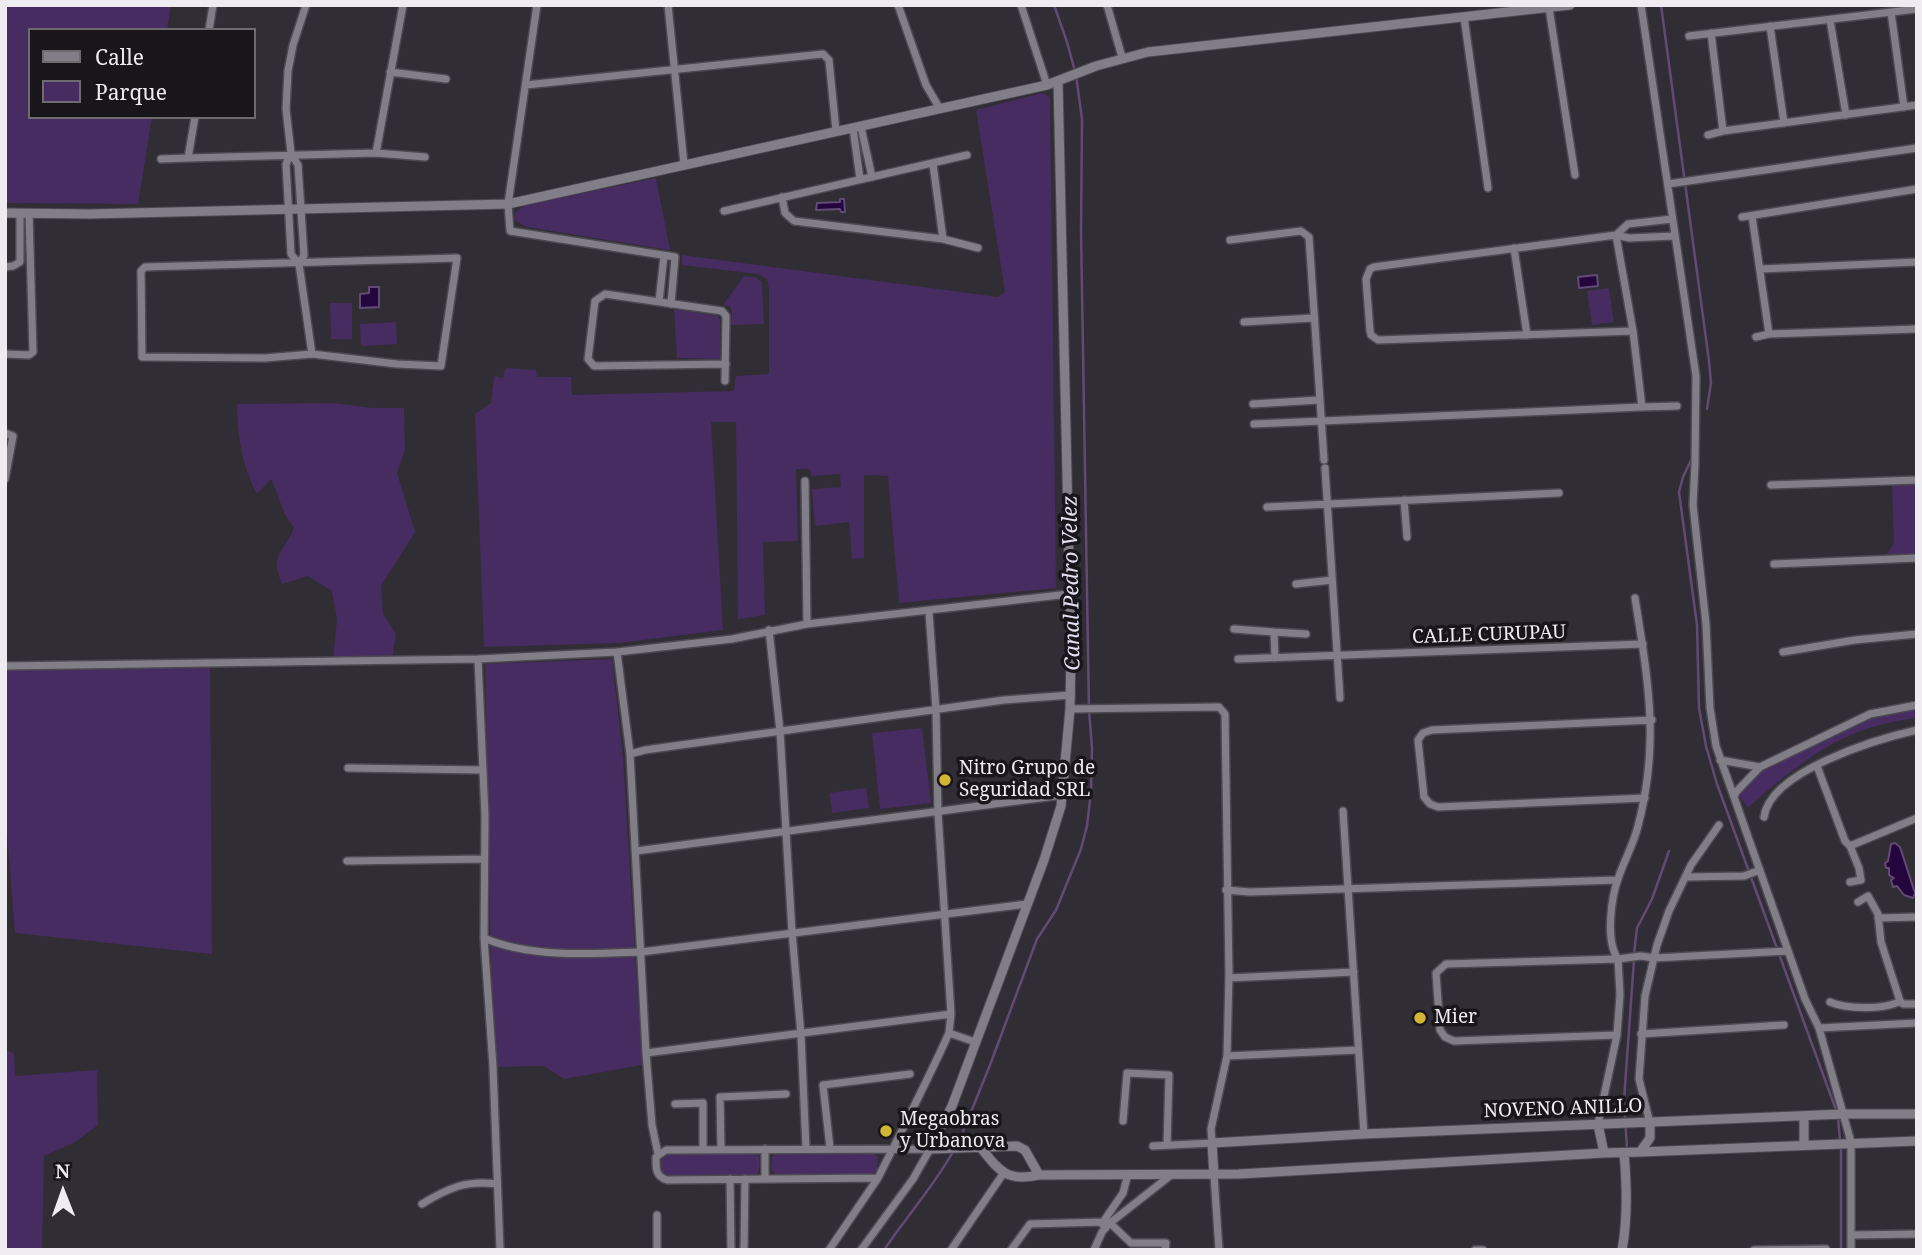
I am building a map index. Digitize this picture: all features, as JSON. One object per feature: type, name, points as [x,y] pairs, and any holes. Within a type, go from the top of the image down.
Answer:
[{"type":"street","points":[[209,28],[213,5]]},
{"type":"street","points":[[306,5],[288,71],[286,109],[290,153],[286,164],[291,254],[299,264],[312,354]]},
{"type":"street","points":[[376,152],[403,5]]},
{"type":"street","points":[[537,5],[508,204],[510,232],[675,257],[671,304]]},
{"type":"street","points":[[668,5],[684,164]]},
{"type":"street","points":[[898,5],[926,85],[940,109]]},
{"type":"street","points":[[1021,5],[1047,85]]},
{"type":"street","points":[[1107,5],[1122,57]]},
{"type":"street","points":[[5,213],[90,214],[508,204],[1047,85],[1122,57],[1148,52],[1570,5]]},
{"type":"street","points":[[1641,5],[1696,376],[1693,505],[1706,624],[1710,708],[1716,746],[1734,797],[1752,873],[1819,1028],[1843,1142],[1850,1250]]},
{"type":"street","points":[[1549,8],[1575,175]]},
{"type":"street","points":[[1689,36],[1917,9]]},
{"type":"street","points":[[1891,12],[1904,107]]},
{"type":"street","points":[[1464,17],[1488,188]]},
{"type":"street","points":[[1830,20],[1846,115]]},
{"type":"street","points":[[1770,26],[1784,123]]},
{"type":"street","points":[[1711,33],[1723,131]]},
{"type":"street","points":[[526,85],[822,54],[829,60],[836,131]]},
{"type":"street","points":[[390,72],[446,79]]},
{"type":"street","points":[[861,1250],[913,1179],[952,1106],[1044,860],[1063,795],[1074,709],[1071,695],[1058,81]]},
{"type":"street","points":[[1708,135],[1917,105]]},
{"type":"street","points":[[188,158],[195,119]]},
{"type":"street","points":[[857,127],[872,177]]},
{"type":"street","points":[[857,127],[860,179]]},
{"type":"street","points":[[1668,184],[1917,148]]},
{"type":"street","points":[[161,159],[376,152],[425,157]]},
{"type":"street","points":[[290,153],[298,165],[302,208],[304,254],[299,264]]},
{"type":"street","points":[[723,211],[967,155]]},
{"type":"street","points":[[933,163],[943,239]]},
{"type":"street","points":[[1742,218],[1917,189]]},
{"type":"street","points":[[782,197],[785,213],[794,221],[943,239],[978,248]]},
{"type":"street","points":[[5,267],[13,267],[20,262],[25,213]]},
{"type":"street","points":[[5,354],[29,355],[33,352],[25,213]]},
{"type":"street","points":[[1752,216],[1769,334]]},
{"type":"street","points":[[1616,235],[1629,224],[1672,219]]},
{"type":"street","points":[[1230,240],[1301,231],[1309,237],[1340,698]]},
{"type":"street","points":[[1616,235],[1633,331],[1642,407]]},
{"type":"street","points":[[1633,331],[1378,340],[1370,331],[1366,279],[1369,267],[1616,235],[1629,238],[1675,236]]},
{"type":"street","points":[[1514,248],[1527,335]]},
{"type":"street","points":[[659,302],[664,256]]},
{"type":"street","points":[[457,258],[441,366],[312,354],[265,358],[142,358],[143,268],[457,258]]},
{"type":"street","points":[[1761,269],[1917,262]]},
{"type":"street","points":[[725,382],[726,364],[724,313],[605,294],[595,301],[588,359],[594,366],[726,364]]},
{"type":"street","points":[[1244,322],[1313,318]]},
{"type":"street","points":[[1756,337],[1769,334],[1917,329]]},
{"type":"street","points":[[1253,404],[1319,400]]},
{"type":"street","points":[[1254,424],[1677,406]]},
{"type":"street","points":[[5,433],[12,436],[13,443],[5,479]]},
{"type":"street","points":[[1770,485],[1917,480]]},
{"type":"street","points":[[806,481],[807,624]]},
{"type":"street","points":[[1267,507],[1559,493]]},
{"type":"street","points":[[1404,500],[1406,537]]},
{"type":"street","points":[[1774,564],[1917,558]]},
{"type":"street","points":[[1296,584],[1332,580]]},
{"type":"street","points":[[5,666],[478,659],[617,652],[732,639],[807,624],[1069,594]]},
{"type":"street","points":[[1604,1153],[1598,1124],[1617,1035],[1620,995],[1618,959],[1613,953],[1610,937],[1617,880],[1637,831],[1645,799],[1652,720],[1648,674],[1635,598]]},
{"type":"street","points":[[830,1250],[878,1178],[949,1033],[951,1014],[929,612]]},
{"type":"street","points":[[1234,629],[1306,634]]},
{"type":"street","points":[[769,630],[780,731],[806,1148]]},
{"type":"street","points":[[1274,632],[1276,658]]},
{"type":"street","points":[[1783,652],[1855,640],[1917,634]]},
{"type":"street","name":"CALLE CURUPAU","points":[[1238,659],[1643,645]]},
{"type":"street","points":[[617,652],[630,754],[646,1053],[652,1125],[658,1154],[656,1171],[662,1178],[878,1178]]},
{"type":"street","points":[[478,659],[483,770],[484,938],[494,1068],[500,1250]]},
{"type":"street","points":[[630,754],[1004,700],[1071,695]]},
{"type":"street","points":[[1734,797],[1760,767],[1870,714],[1917,705]]},
{"type":"street","points":[[1074,709],[1219,707],[1225,714],[1229,978],[1227,1056],[1212,1129],[1219,1250]]},
{"type":"street","points":[[1645,799],[1438,807],[1430,804],[1424,797],[1418,740],[1423,733],[1432,730],[1652,720]]},
{"type":"street","points":[[1764,817],[1768,802],[1777,793],[1817,766],[1852,749],[1917,730]]},
{"type":"street","points":[[1720,760],[1760,767]]},
{"type":"street","points":[[1817,766],[1878,918],[1881,943],[1900,1001],[1903,1004],[1917,1004]]},
{"type":"street","points":[[348,768],[483,770]]},
{"type":"street","points":[[636,851],[1063,795]]},
{"type":"street","points":[[1343,811],[1364,1134]]},
{"type":"street","points":[[1850,846],[1917,818]]},
{"type":"street","points":[[1640,1152],[1650,1138],[1650,1124],[1639,1079],[1645,996],[1654,958],[1665,920],[1691,865],[1719,825]]},
{"type":"street","points":[[347,861],[484,859]]},
{"type":"street","points":[[1686,877],[1752,873]]},
{"type":"street","points":[[1226,890],[1250,892],[1617,880]]},
{"type":"street","points":[[1850,882],[1861,880]]},
{"type":"street","points":[[1858,902],[1868,896]]},
{"type":"street","points":[[484,938],[504,946],[528,950],[641,952],[1027,904]]},
{"type":"street","points":[[1878,918],[1917,917]]},
{"type":"street","points":[[1617,1035],[1454,1041],[1445,1037],[1440,1030],[1436,973],[1446,964],[1788,951]]},
{"type":"street","points":[[1229,978],[1354,972]]},
{"type":"street","points":[[1830,1002],[1841,1006],[1865,1007],[1894,1005],[1900,1001]]},
{"type":"street","points":[[646,1053],[951,1014]]},
{"type":"street","points":[[1819,1028],[1917,1023]]},
{"type":"street","points":[[1641,1034],[1784,1025]]},
{"type":"street","points":[[949,1033],[975,1042]]},
{"type":"street","points":[[1227,1056],[1358,1050]]},
{"type":"street","points":[[1123,1121],[1127,1073],[1169,1075],[1167,1145]]},
{"type":"street","points":[[830,1148],[823,1085],[910,1074]]},
{"type":"street","points":[[721,1149],[720,1097],[786,1094]]},
{"type":"street","points":[[675,1104],[704,1103],[703,1149]]},
{"type":"street","name":"NOVENO ANILLO","points":[[1212,1143],[1839,1114],[1917,1114]]},
{"type":"street","points":[[1804,1116],[1804,1145]]},
{"type":"street","points":[[981,1148],[1003,1174],[1024,1178],[1039,1175],[1214,1175],[1604,1153],[1917,1141]]},
{"type":"street","points":[[1153,1146],[1212,1143]]},
{"type":"street","points":[[658,1154],[666,1150],[703,1149],[930,1149],[1010,1145],[1021,1147],[1039,1175]]},
{"type":"street","points":[[765,1149],[765,1179]]},
{"type":"street","points":[[1622,1250],[1626,1228],[1627,1183],[1624,1153]]},
{"type":"street","points":[[951,1250],[1003,1174]]},
{"type":"street","points":[[1094,1250],[1123,1193],[1128,1174]]},
{"type":"street","points":[[1011,1250],[1030,1224],[1106,1222],[1171,1175]]},
{"type":"street","points":[[744,1179],[744,1250]]},
{"type":"street","points":[[730,1180],[731,1250]]},
{"type":"street","points":[[422,1204],[468,1182],[498,1184]]},
{"type":"street","points":[[657,1215],[657,1250]]},
{"type":"street","points":[[1106,1222],[1131,1242],[1166,1243],[1165,1250]]},
{"type":"street","points":[[1851,1235],[1917,1234]]},
{"type":"street","points":[[1754,1250],[1826,1249]]},
{"type":"street","points":[[1475,1250],[1483,1250]]},
{"type":"green space","points":[[5,5],[171,5],[167,28],[28,28],[28,119],[152,119],[138,204],[5,203]]},
{"type":"green space","points":[[1042,93],[1050,97],[1056,588],[899,603],[888,476],[864,475],[864,558],[852,559],[849,522],[815,526],[812,489],[841,487],[840,474],[811,476],[810,469],[796,469],[798,541],[763,542],[765,615],[738,619],[736,422],[711,422],[723,630],[619,643],[484,647],[475,414],[491,403],[494,376],[503,378],[505,368],[536,370],[537,377],[571,377],[572,395],[734,391],[736,376],[769,374],[767,279],[758,274],[682,265],[682,255],[998,297],[1005,292],[976,110]]},
{"type":"green space","points":[[656,178],[670,250],[526,227],[514,220],[515,213],[525,205]]},
{"type":"green space","points":[[744,276],[757,278],[762,282],[764,324],[731,325],[730,306],[723,305]]},
{"type":"green space","points":[[1609,288],[1614,322],[1592,325],[1587,291]]},
{"type":"green space","points":[[330,303],[352,303],[352,339],[331,339]]},
{"type":"green space","points":[[674,309],[717,316],[720,319],[720,359],[677,358]]},
{"type":"green space","points":[[396,322],[397,344],[361,346],[360,324]]},
{"type":"green space","points":[[333,403],[373,408],[404,408],[405,449],[397,473],[415,532],[381,586],[383,614],[396,634],[392,660],[333,661],[337,619],[332,591],[308,576],[282,584],[277,561],[294,527],[284,511],[271,479],[257,494],[241,450],[237,404]]},
{"type":"green space","points":[[1917,482],[1917,556],[1888,556],[1887,553],[1894,544],[1892,483]]},
{"type":"green space","points":[[612,659],[623,758],[642,1065],[564,1079],[544,1066],[493,1067],[485,664]]},
{"type":"green space","points":[[210,662],[212,954],[15,933],[5,807],[5,666]]},
{"type":"green space","points":[[1917,706],[1917,717],[1869,728],[1819,752],[1790,772],[1748,808],[1736,792],[1756,771],[1870,715]]},
{"type":"green space","points":[[922,728],[931,803],[880,809],[872,733]]},
{"type":"green space","points":[[866,788],[869,808],[832,813],[830,793]]},
{"type":"green space","points":[[5,1050],[14,1053],[15,1076],[97,1070],[98,1125],[75,1142],[44,1156],[42,1250],[5,1250]]},
{"type":"green space","points":[[872,1152],[878,1157],[877,1171],[871,1174],[780,1175],[771,1169],[772,1157],[779,1153]]},
{"type":"green space","points":[[667,1154],[754,1154],[759,1156],[760,1167],[755,1176],[666,1175],[662,1172],[660,1161]]},
{"type":"shaded area","points":[[840,199],[844,199],[845,212],[840,209],[816,210],[817,203],[840,202]]},
{"type":"shaded area","points":[[1597,275],[1598,286],[1579,288],[1578,277]]},
{"type":"shaded area","points":[[369,287],[379,287],[379,307],[360,308],[360,294],[369,293]]},
{"type":"shaded area","points":[[1895,843],[1900,847],[1915,893],[1913,898],[1904,895],[1897,886],[1893,887],[1891,880],[1894,878],[1889,875],[1889,868],[1886,868],[1891,844]]},
{"type":"waterway","name":"Canal Pedro Velez","points":[[958,1144],[1037,939],[1056,910],[1081,849],[1091,791],[1081,231],[1082,119],[1076,75],[1054,5]]},
{"type":"waterway","points":[[1661,5],[1709,361],[1711,383],[1707,409]]},
{"type":"waterway","points":[[1692,458],[1679,492],[1697,625],[1699,708],[1706,746],[1717,784],[1836,1110]]},
{"type":"waterway","points":[[1634,954],[1637,928],[1652,899],[1669,851]]},
{"type":"waterway","points":[[1627,1149],[1624,1100],[1634,960]]},
{"type":"waterway","points":[[1838,1117],[1840,1141]]},
{"type":"waterway","points":[[1841,1148],[1841,1250]]},
{"type":"waterway","name":"Canal Pedro Velez","points":[[884,1250],[954,1150]]},
{"type":"place","name":"Nitro Grupo de Seguridad SRL","points":[[945,780]]},
{"type":"place","name":"Mier","points":[[1420,1018]]},
{"type":"place","name":"Megaobras y Urbanova","points":[[886,1131]]}]
